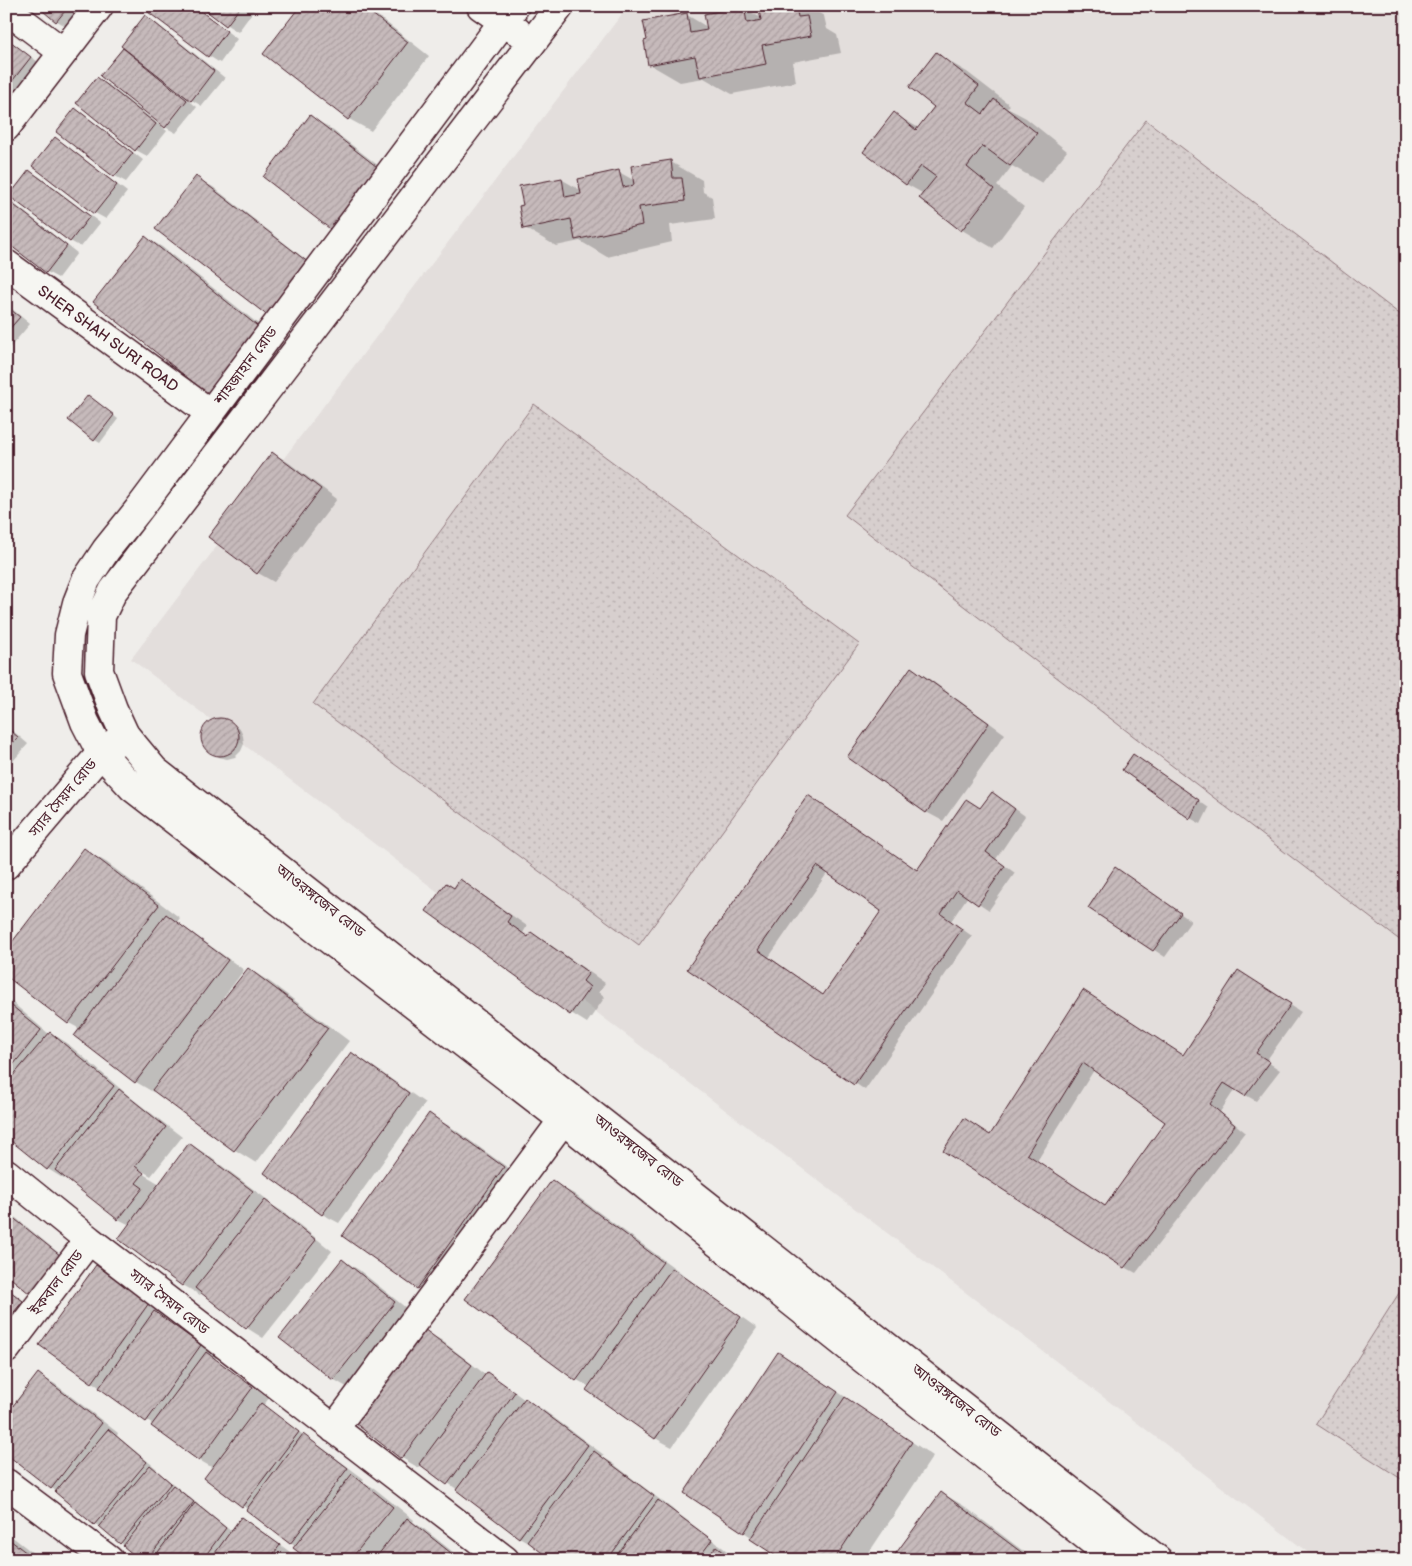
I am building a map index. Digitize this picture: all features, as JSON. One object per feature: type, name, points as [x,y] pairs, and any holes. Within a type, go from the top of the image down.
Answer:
[{"type":"street","points":[[6,127],[99,6]]},
{"type":"street","name":"শাহজাহান রোড","points":[[125,735],[99,671],[101,616],[114,591],[560,6]]},
{"type":"street","points":[[6,9],[63,52]]},
{"type":"street","points":[[500,11],[532,43]]},
{"type":"street","name":"শাহজাহান রোড","points":[[102,753],[85,722],[67,674],[69,635],[77,603],[86,580],[106,550],[210,414],[500,11]]},
{"type":"street","name":"SHER SHAH SURI ROAD","points":[[6,264],[210,414]]},
{"type":"street","name":"স্যার সৈয়দ রোড","points":[[6,865],[102,753],[125,735]]},
{"type":"street","name":"আওরঙ্গজেব রোড","points":[[125,735],[161,776],[813,1304],[1116,1560]]},
{"type":"street","name":"আওরঙ্গজেব রোড","points":[[102,753],[133,788],[563,1120],[1158,1560]]},
{"type":"street","points":[[334,1429],[563,1120]]},
{"type":"street","name":"স্যার সৈয়দ রোড","points":[[6,1173],[89,1240],[505,1560]]},
{"type":"street","name":"ইকবাল রোড","points":[[6,1349],[89,1240]]},
{"type":"street","points":[[6,1483],[109,1560]]},
{"type":"shaded area","points":[[628,6],[1406,6],[1406,1560],[1318,1560],[131,659]]},
{"type":"shaded area","points":[[1146,120],[1406,319],[1406,945],[845,515]]},
{"type":"shaded area","points":[[534,404],[859,644],[639,945],[313,704]]},
{"type":"shaded area","points":[[1406,1282],[1406,1482],[1316,1424]]},
{"type":"building","points":[[37,6],[69,6],[56,22]]},
{"type":"building","points":[[152,6],[194,6],[227,31],[208,57],[148,12]]},
{"type":"building","points":[[200,6],[241,6],[226,26]]},
{"type":"building","points":[[300,6],[362,6],[408,42],[348,120],[263,54]]},
{"type":"building","points":[[744,6],[747,23],[761,20],[758,6],[796,6],[798,17],[807,16],[811,36],[762,45],[766,64],[700,77],[695,56],[648,65],[644,41],[647,40],[643,21],[687,13],[690,33],[707,30],[704,14]]},
{"type":"building","points":[[145,15],[214,71],[191,101],[121,46]]},
{"type":"building","points":[[6,38],[31,57],[6,89]]},
{"type":"building","points":[[123,48],[187,100],[165,128],[100,76]]},
{"type":"building","points":[[936,52],[979,86],[967,102],[983,114],[994,99],[1037,133],[1010,166],[983,146],[967,167],[994,189],[961,231],[919,198],[936,177],[921,166],[906,185],[863,152],[894,112],[916,130],[934,107],[909,87]]},
{"type":"building","points":[[97,77],[156,124],[135,151],[76,103]]},
{"type":"building","points":[[75,108],[133,153],[114,177],[56,132]]},
{"type":"building","points":[[310,115],[381,170],[334,232],[263,177]]},
{"type":"building","points":[[55,137],[117,185],[94,214],[32,166]]},
{"type":"building","points":[[671,160],[673,178],[682,178],[685,201],[639,207],[642,225],[575,240],[571,219],[523,229],[519,206],[523,205],[519,186],[562,178],[565,197],[581,194],[578,179],[619,170],[623,187],[634,185],[631,166]]},
{"type":"building","points":[[29,170],[90,216],[70,242],[9,196]]},
{"type":"building","points":[[196,176],[309,263],[268,316],[155,229]]},
{"type":"building","points":[[6,199],[67,246],[46,273],[6,242]]},
{"type":"building","points":[[145,236],[266,333],[214,399],[93,302]]},
{"type":"building","points":[[6,306],[20,317],[6,333]]},
{"type":"building","points":[[88,395],[114,415],[94,441],[68,420]]},
{"type":"building","points":[[272,452],[321,489],[257,574],[208,537]]},
{"type":"building","points":[[911,667],[989,723],[926,813],[847,757]]},
{"type":"building","points":[[220,718],[233,724],[239,737],[233,750],[220,756],[207,750],[201,737],[207,724]]},
{"type":"building","points":[[6,727],[18,737],[6,750]]},
{"type":"building","points":[[1133,754],[1199,800],[1190,819],[1122,770]]},
{"type":"building","points":[[992,792],[1015,809],[986,852],[1005,866],[978,905],[957,890],[941,914],[962,929],[854,1085],[687,969],[808,795],[917,870],[966,799],[980,808]],"holes":[[[817,866],[881,911],[823,995],[758,950]]]},
{"type":"building","points":[[84,848],[159,905],[68,1024],[6,976],[6,950]]},
{"type":"building","points":[[1115,867],[1181,913],[1153,951],[1088,908]]},
{"type":"building","points":[[460,879],[511,916],[507,922],[528,937],[531,932],[589,973],[583,981],[590,987],[570,1015],[426,911],[446,883],[454,888]]},
{"type":"building","points":[[166,914],[228,960],[135,1083],[74,1036]]},
{"type":"building","points":[[248,968],[328,1028],[234,1151],[152,1090]]},
{"type":"building","points":[[1238,970],[1291,1004],[1256,1053],[1270,1062],[1245,1096],[1224,1083],[1210,1104],[1235,1125],[1124,1268],[943,1151],[964,1118],[990,1135],[1083,990],[1183,1055]],"holes":[[[1083,1063],[1165,1122],[1105,1206],[1027,1154]]]},
{"type":"building","points":[[6,1001],[41,1030],[6,1074]]},
{"type":"building","points":[[50,1032],[114,1086],[47,1170],[6,1137],[6,1084]]},
{"type":"building","points":[[351,1052],[409,1093],[322,1215],[264,1173]]},
{"type":"building","points":[[119,1089],[166,1127],[135,1166],[144,1173],[136,1183],[143,1188],[118,1220],[55,1170]]},
{"type":"building","points":[[429,1113],[504,1167],[417,1289],[342,1236]]},
{"type":"building","points":[[189,1143],[253,1191],[182,1286],[118,1239]]},
{"type":"building","points":[[552,1180],[663,1262],[576,1381],[465,1299]]},
{"type":"building","points":[[265,1200],[316,1240],[246,1329],[195,1288]]},
{"type":"building","points":[[6,1212],[61,1256],[30,1294],[6,1274]]},
{"type":"building","points":[[342,1259],[395,1302],[333,1380],[279,1338]]},
{"type":"building","points":[[96,1265],[149,1303],[92,1383],[39,1345]]},
{"type":"building","points":[[672,1268],[741,1317],[655,1439],[586,1390]]},
{"type":"building","points":[[6,1288],[23,1301],[6,1322]]},
{"type":"building","points":[[154,1311],[201,1345],[146,1422],[99,1388]]},
{"type":"building","points":[[424,1329],[472,1365],[401,1459],[355,1423]]},
{"type":"building","points":[[206,1352],[253,1387],[199,1461],[151,1426]]},
{"type":"building","points":[[778,1352],[838,1392],[744,1533],[684,1493]]},
{"type":"building","points":[[487,1372],[515,1392],[447,1485],[419,1464]]},
{"type":"building","points":[[38,1373],[102,1423],[51,1489],[6,1454],[6,1415]]},
{"type":"building","points":[[845,1397],[912,1442],[834,1560],[782,1560],[750,1539]]},
{"type":"building","points":[[525,1398],[588,1445],[519,1538],[456,1490]]},
{"type":"building","points":[[261,1403],[299,1432],[242,1507],[204,1478]]},
{"type":"building","points":[[108,1429],[147,1462],[94,1525],[55,1492]]},
{"type":"building","points":[[303,1434],[348,1468],[290,1544],[246,1510]]},
{"type":"building","points":[[594,1451],[654,1496],[607,1560],[551,1560],[527,1541]]},
{"type":"building","points":[[150,1465],[171,1483],[120,1544],[99,1526]]},
{"type":"building","points":[[352,1474],[393,1507],[350,1560],[309,1560],[293,1548]]},
{"type":"building","points":[[173,1485],[194,1502],[146,1560],[140,1560],[123,1546]]},
{"type":"building","points":[[941,1492],[1025,1555],[1021,1560],[891,1560]]},
{"type":"building","points":[[658,1500],[712,1540],[697,1560],[613,1560]]},
{"type":"building","points":[[195,1503],[226,1528],[202,1560],[152,1560]]},
{"type":"building","points":[[241,1517],[280,1545],[269,1560],[210,1560]]},
{"type":"building","points":[[407,1518],[451,1553],[446,1560],[374,1560]]},
{"type":"building","points":[[6,1537],[36,1560],[6,1560]]},
{"type":"building","points":[[716,1546],[734,1560],[706,1560]]}]
